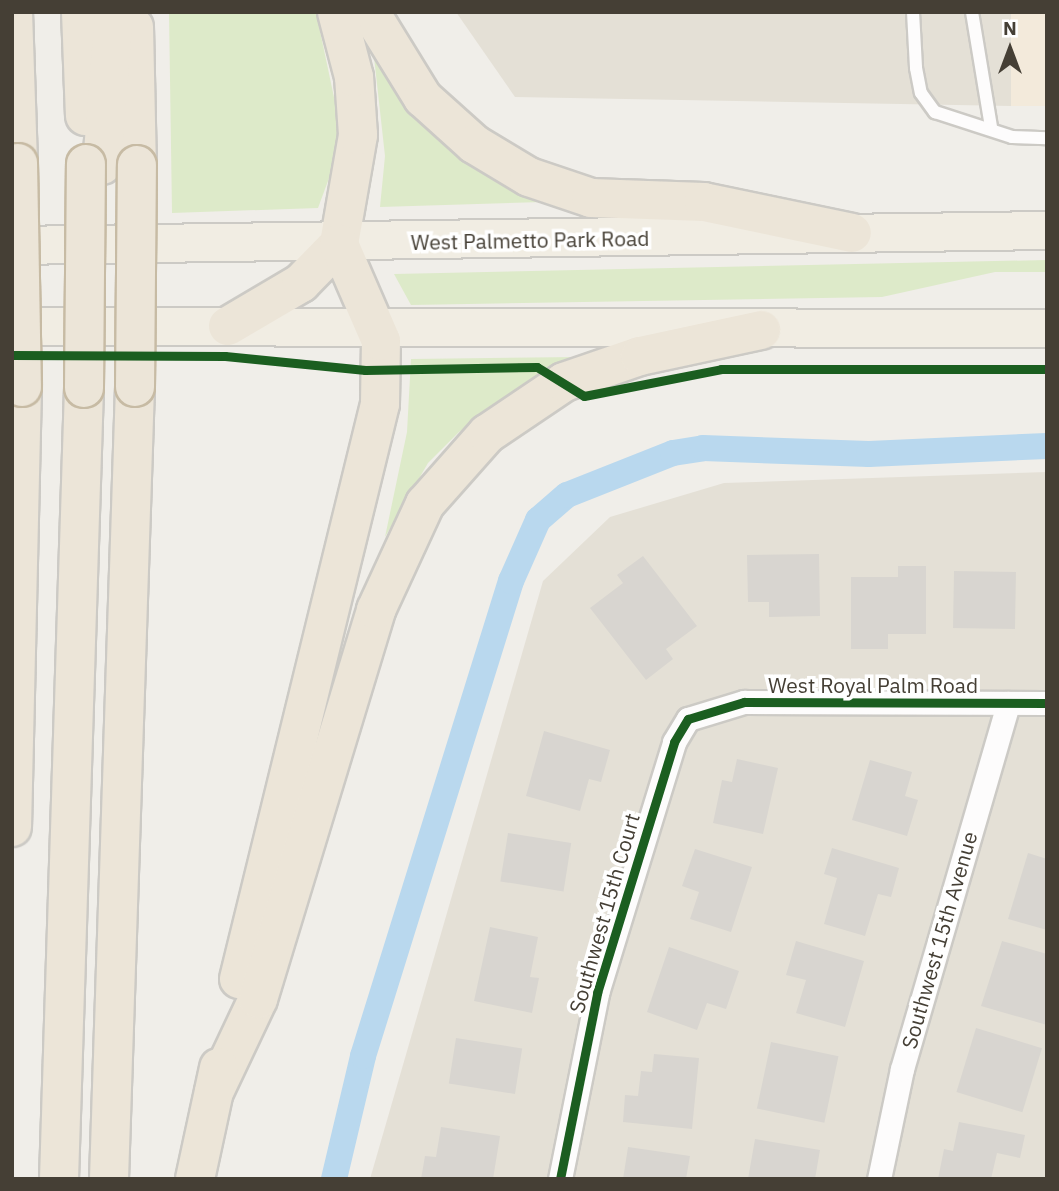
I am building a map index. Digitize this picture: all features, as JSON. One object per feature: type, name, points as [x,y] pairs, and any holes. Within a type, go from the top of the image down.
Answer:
[{"type":"highway","points":[[12,827],[22,387],[13,12]]},
{"type":"highway","points":[[81,12],[109,164],[135,387],[109,1179]]},
{"type":"highway","points":[[109,164],[114,12]]},
{"type":"highway","points":[[59,1179],[84,388],[109,164],[134,12]]},
{"type":"highway","points":[[228,326],[301,283],[339,244],[358,135],[354,77],[337,12]]},
{"type":"highway","points":[[370,12],[424,98],[474,144],[529,177],[591,198],[704,202],[852,233]]},
{"type":"highway","points":[[195,1179],[374,440],[384,370],[377,326],[339,244]]},
{"type":"highway","points":[[214,1092],[258,999],[376,610],[425,504],[487,434],[564,382],[640,356],[761,330]]},
{"type":"main road","name":"West Palmetto Park Road","points":[[12,245],[339,244],[1047,230]]},
{"type":"main road","points":[[12,326],[761,330],[1047,328]]},
{"type":"street","name":"West Royal Palm Road","points":[[701,711],[744,702],[1047,703]]},
{"type":"street","name":"Southwest 15th Avenue","points":[[879,1179],[902,1069],[1007,703]]},
{"type":"street","name":"Southwest 15th Court","points":[[560,1179],[597,993],[674,742],[688,719],[701,711]]},
{"type":"lane","points":[[913,12],[921,93],[935,112],[957,123],[991,127],[1012,137],[1047,138]]},
{"type":"lane","points":[[972,12],[991,127]]},
{"type":"shaded area","points":[[456,12],[1011,12],[1011,106],[515,97]]},
{"type":"shaded area","points":[[1011,12],[1047,12],[1047,106],[1011,106]]},
{"type":"shaded area","points":[[1047,472],[1047,1179],[370,1179],[543,581],[610,517],[724,483]]},
{"type":"green space","points":[[169,12],[316,12],[339,121],[335,162],[318,208],[172,213]]},
{"type":"green space","points":[[374,57],[417,118],[450,148],[485,175],[543,202],[380,207],[385,156]]},
{"type":"green space","points":[[1047,260],[1047,272],[995,272],[882,297],[411,305],[394,274]]},
{"type":"green space","points":[[579,357],[527,382],[459,432],[428,463],[385,537],[407,432],[411,359]]},
{"type":"building","points":[[819,554],[820,616],[769,617],[769,602],[748,602],[747,555]]},
{"type":"building","points":[[643,556],[697,626],[666,649],[673,659],[646,680],[590,608],[623,583],[617,575]]},
{"type":"building","points":[[898,566],[926,566],[926,634],[888,634],[888,649],[851,649],[851,577],[898,577]]},
{"type":"building","points":[[954,571],[1016,572],[1015,629],[953,628]]},
{"type":"building","points":[[544,731],[610,750],[601,782],[589,779],[580,811],[526,796]]},
{"type":"building","points":[[737,759],[778,768],[763,834],[713,823],[722,780],[732,782]]},
{"type":"building","points":[[870,760],[912,772],[905,796],[918,800],[907,836],[852,820]]},
{"type":"building","points":[[508,833],[571,843],[564,891],[500,881]]},
{"type":"building","points":[[832,848],[899,868],[891,897],[878,894],[865,936],[824,924],[837,878],[824,874]]},
{"type":"building","points":[[695,849],[752,867],[731,932],[690,919],[699,892],[682,886]]},
{"type":"building","points":[[1028,853],[1047,859],[1047,930],[1008,919]]},
{"type":"building","points":[[490,927],[538,937],[530,977],[539,978],[532,1013],[474,1001]]},
{"type":"building","points":[[796,941],[864,961],[845,1027],[796,1013],[806,980],[786,975]]},
{"type":"building","points":[[1002,941],[1047,954],[1047,1025],[981,1006]]},
{"type":"building","points":[[669,947],[739,971],[726,1009],[707,1003],[697,1030],[647,1012]]},
{"type":"building","points":[[976,1028],[1042,1048],[1022,1112],[956,1092]]},
{"type":"building","points":[[456,1038],[522,1048],[515,1094],[449,1083]]},
{"type":"building","points":[[771,1042],[838,1056],[824,1123],[757,1109]]},
{"type":"building","points":[[654,1054],[699,1058],[692,1129],[623,1122],[625,1095],[638,1096],[641,1071],[652,1072]]},
{"type":"building","points":[[959,1122],[1025,1135],[1020,1158],[997,1153],[991,1179],[938,1179],[944,1149],[953,1151]]},
{"type":"building","points":[[441,1127],[500,1136],[493,1179],[421,1179],[425,1156],[436,1157]]},
{"type":"building","points":[[755,1139],[820,1150],[815,1179],[748,1179]]},
{"type":"building","points":[[628,1147],[690,1156],[686,1179],[623,1179]]},
{"type":"waterway","points":[[334,1179],[363,1056],[511,581],[538,520],[567,495],[673,453],[703,448],[869,454],[1047,446]]},
{"type":"cycle path","points":[[12,355],[225,356],[365,370],[537,367],[584,396],[721,369],[1047,369]]},
{"type":"cycle path","points":[[560,1179],[597,993],[674,742],[688,719],[744,702],[1047,703]]}]
